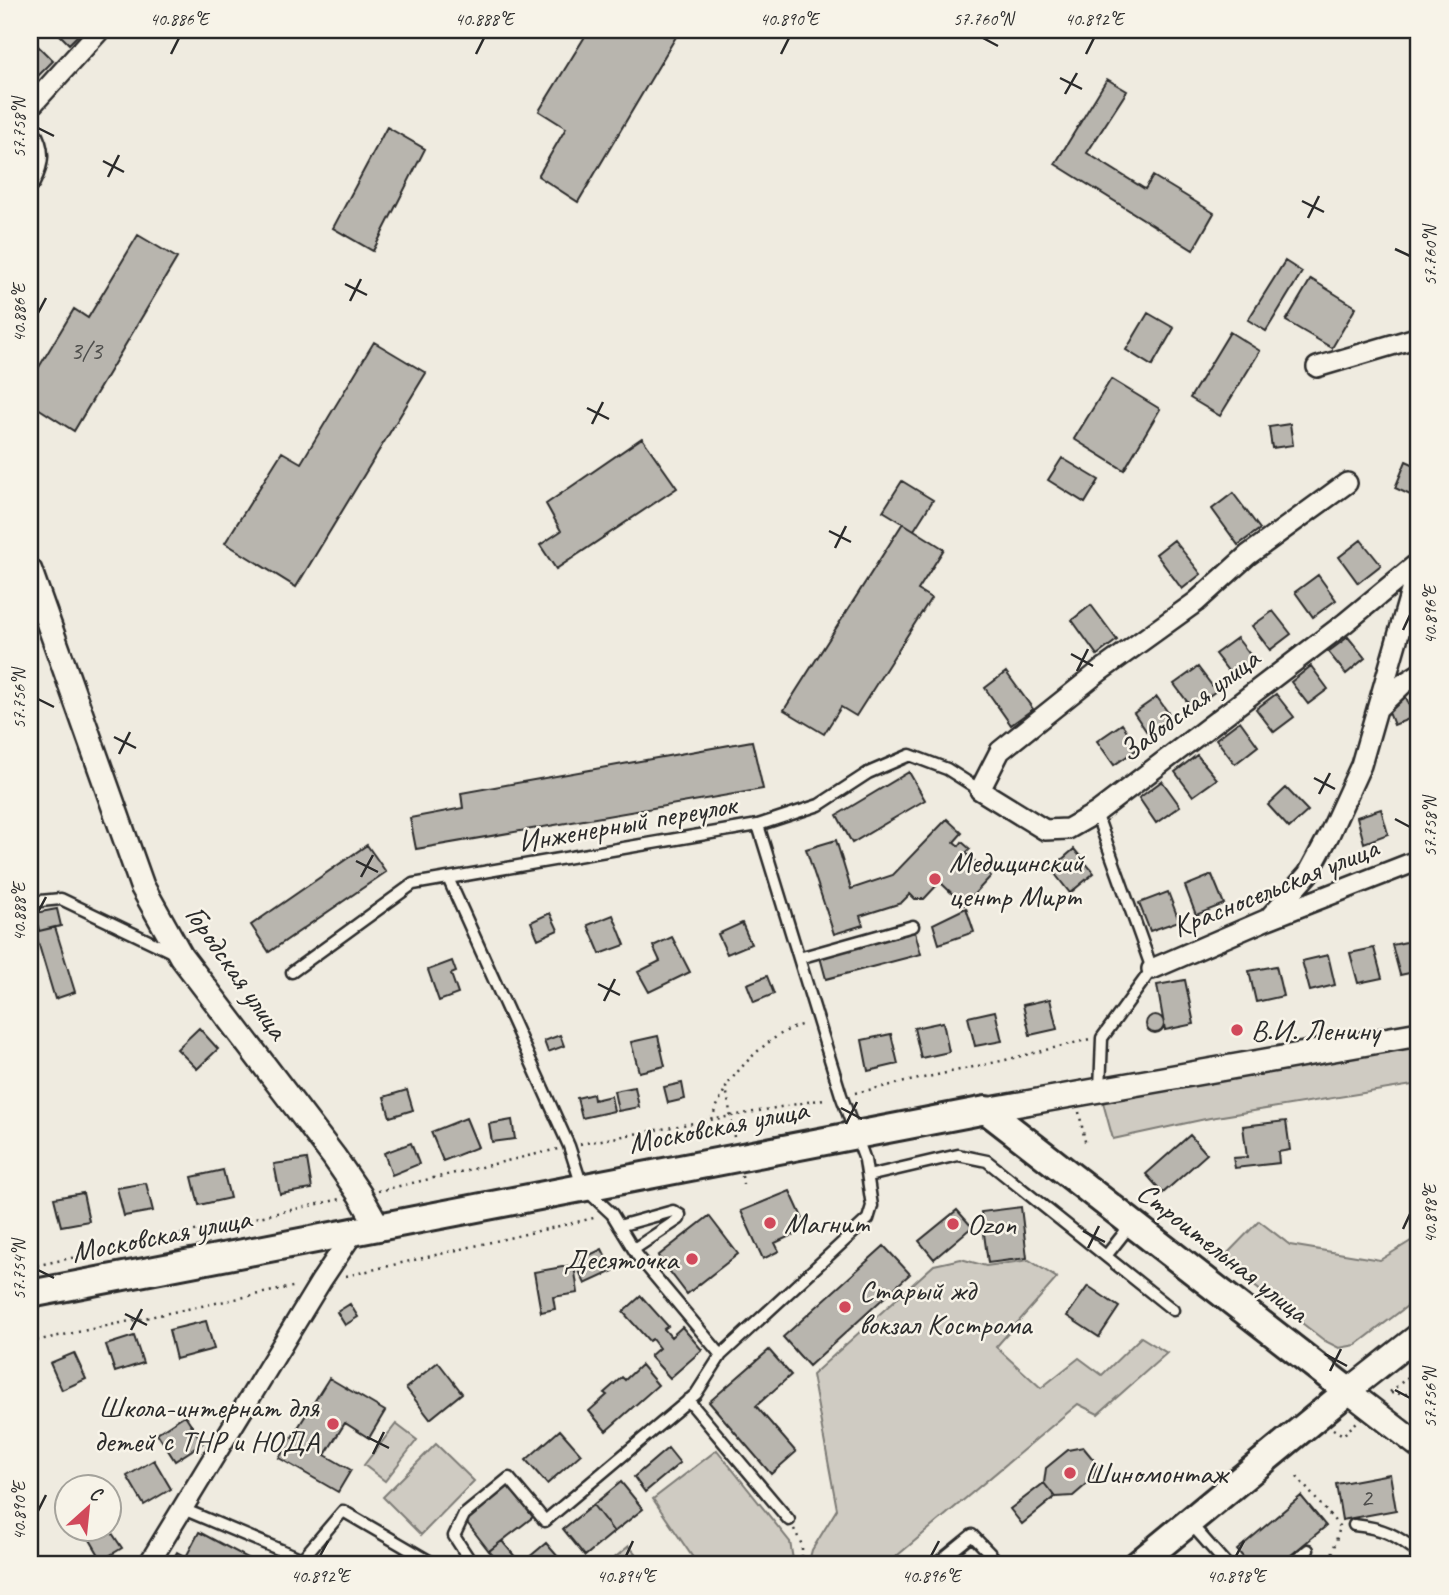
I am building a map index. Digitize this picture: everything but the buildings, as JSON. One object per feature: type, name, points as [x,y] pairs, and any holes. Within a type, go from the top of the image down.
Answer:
[{"type":"main road","name":"Московская улица","points":[[30,1294],[986,1110]]},
{"type":"main road","name":"Строительная улица","points":[[986,1110],[1348,1391]]},
{"type":"main road","points":[[1137,1565],[1348,1391]]},
{"type":"street","points":[[30,107],[100,30]]},
{"type":"street","points":[[30,132],[37,143],[39,159],[30,181]]},
{"type":"street","points":[[1317,367],[1419,337]]},
{"type":"street","points":[[980,790],[1000,751],[1100,671],[1196,602],[1248,555],[1347,483]]},
{"type":"street","points":[[1268,919],[1308,874],[1361,765],[1419,562]]},
{"type":"street","name":"Заводская улица","points":[[980,790],[1045,830],[1068,829],[1096,813],[1345,623],[1419,562]]},
{"type":"street","name":"Городская улица","points":[[30,571],[142,886],[181,956],[360,1195],[366,1230]]},
{"type":"street","points":[[1378,709],[1403,684],[1419,674]]},
{"type":"street","name":"Красносельская улица","points":[[1152,968],[1419,860]]},
{"type":"street","name":"Московская улица","points":[[986,1110],[1419,1034]]},
{"type":"street","points":[[148,1565],[321,1281],[366,1230]]},
{"type":"street","points":[[1348,1391],[1419,1335]]},
{"type":"street","name":"Строительная улица","points":[[1348,1391],[1419,1446]]},
{"type":"lane","points":[[758,825],[819,805],[867,773],[910,755],[947,769],[980,790]]},
{"type":"lane","points":[[1096,813],[1152,968],[1102,1038],[1100,1090]]},
{"type":"lane","name":"Инженерный переулок","points":[[292,972],[413,884],[758,825],[818,1020],[865,1160],[872,1206],[868,1219],[721,1354],[696,1394],[545,1521],[509,1478],[464,1515],[454,1536],[469,1559],[462,1565]]},
{"type":"lane","points":[[448,878],[569,1146],[582,1186],[612,1214],[634,1249],[671,1297],[721,1354]]},
{"type":"lane","points":[[30,902],[61,899],[181,956]]},
{"type":"lane","points":[[799,958],[913,926]]},
{"type":"lane","points":[[868,1176],[958,1155],[987,1161],[1173,1310]]},
{"type":"lane","points":[[620,1226],[673,1211],[680,1215],[679,1219],[634,1249]]},
{"type":"lane","points":[[1106,1255],[1132,1223]]},
{"type":"lane","points":[[688,1400],[789,1520]]},
{"type":"lane","points":[[183,1508],[302,1559],[343,1511],[436,1565]]},
{"type":"lane","points":[[1190,1522],[1227,1565]]},
{"type":"lane","points":[[1354,1525],[1377,1527],[1398,1537],[1419,1553]]},
{"type":"lane","points":[[935,1565],[972,1535],[1001,1565]]},
{"type":"lane","points":[[1290,1565],[1308,1550]]},
{"type":"path","points":[[711,1120],[726,1087],[738,1069],[789,1027],[818,1020]]},
{"type":"path","points":[[855,1093],[1092,1038]]},
{"type":"path","points":[[726,1087],[735,1143]]},
{"type":"path","points":[[580,1144],[824,1099]]},
{"type":"path","points":[[1077,1104],[1086,1146]]},
{"type":"path","points":[[374,1192],[558,1149]]},
{"type":"path","points":[[30,1267],[346,1198]]},
{"type":"path","points":[[337,1278],[612,1214]]},
{"type":"path","points":[[30,1342],[307,1284]]},
{"type":"path","points":[[1419,1368],[1390,1392],[1419,1395]]},
{"type":"path","points":[[1330,1427],[1343,1435],[1362,1418]]},
{"type":"path","points":[[1297,1477],[1340,1527],[1329,1565]]},
{"type":"path","points":[[789,1520],[802,1545],[802,1565]]},
{"type":"shaded area","points":[[1419,1045],[1419,1084],[1210,1118],[1113,1139],[1102,1099]]},
{"type":"shaded area","points":[[1259,1221],[1290,1245],[1380,1260],[1419,1236],[1419,1297],[1356,1345],[1339,1348],[1325,1341],[1221,1260]]},
{"type":"shaded area","points":[[961,1259],[986,1266],[1029,1260],[1057,1278],[996,1347],[1041,1388],[1079,1358],[1102,1375],[1141,1337],[1167,1353],[1098,1414],[1078,1404],[886,1565],[808,1565],[812,1550],[837,1509],[812,1375],[934,1265]]},
{"type":"shaded area","points":[[396,1424],[417,1440],[385,1481],[364,1465]]},
{"type":"shaded area","points":[[436,1444],[474,1481],[421,1535],[383,1497]]},
{"type":"shaded area","points":[[717,1450],[790,1542],[794,1565],[716,1565],[713,1562],[709,1565],[698,1565],[653,1499]]},
{"type":"shaded area","points":[[629,1546],[645,1565],[606,1565]]},
{"type":"place","name":"Медицинский центр Мирт","points":[[935,879]]},
{"type":"place","name":"В.И. Ленину","points":[[1237,1030]]},
{"type":"place","name":"Магнит","points":[[770,1223]]},
{"type":"place","name":"Ozon","points":[[953,1224]]},
{"type":"place","name":"Десяточка","points":[[692,1259]]},
{"type":"place","name":"Старый жд вокзал Кострома","points":[[845,1307]]},
{"type":"place","name":"Школа-интернат для детей с ТНР и НОДА","points":[[333,1424]]},
{"type":"place","name":"Шиномонтаж","points":[[1070,1473]]}]
